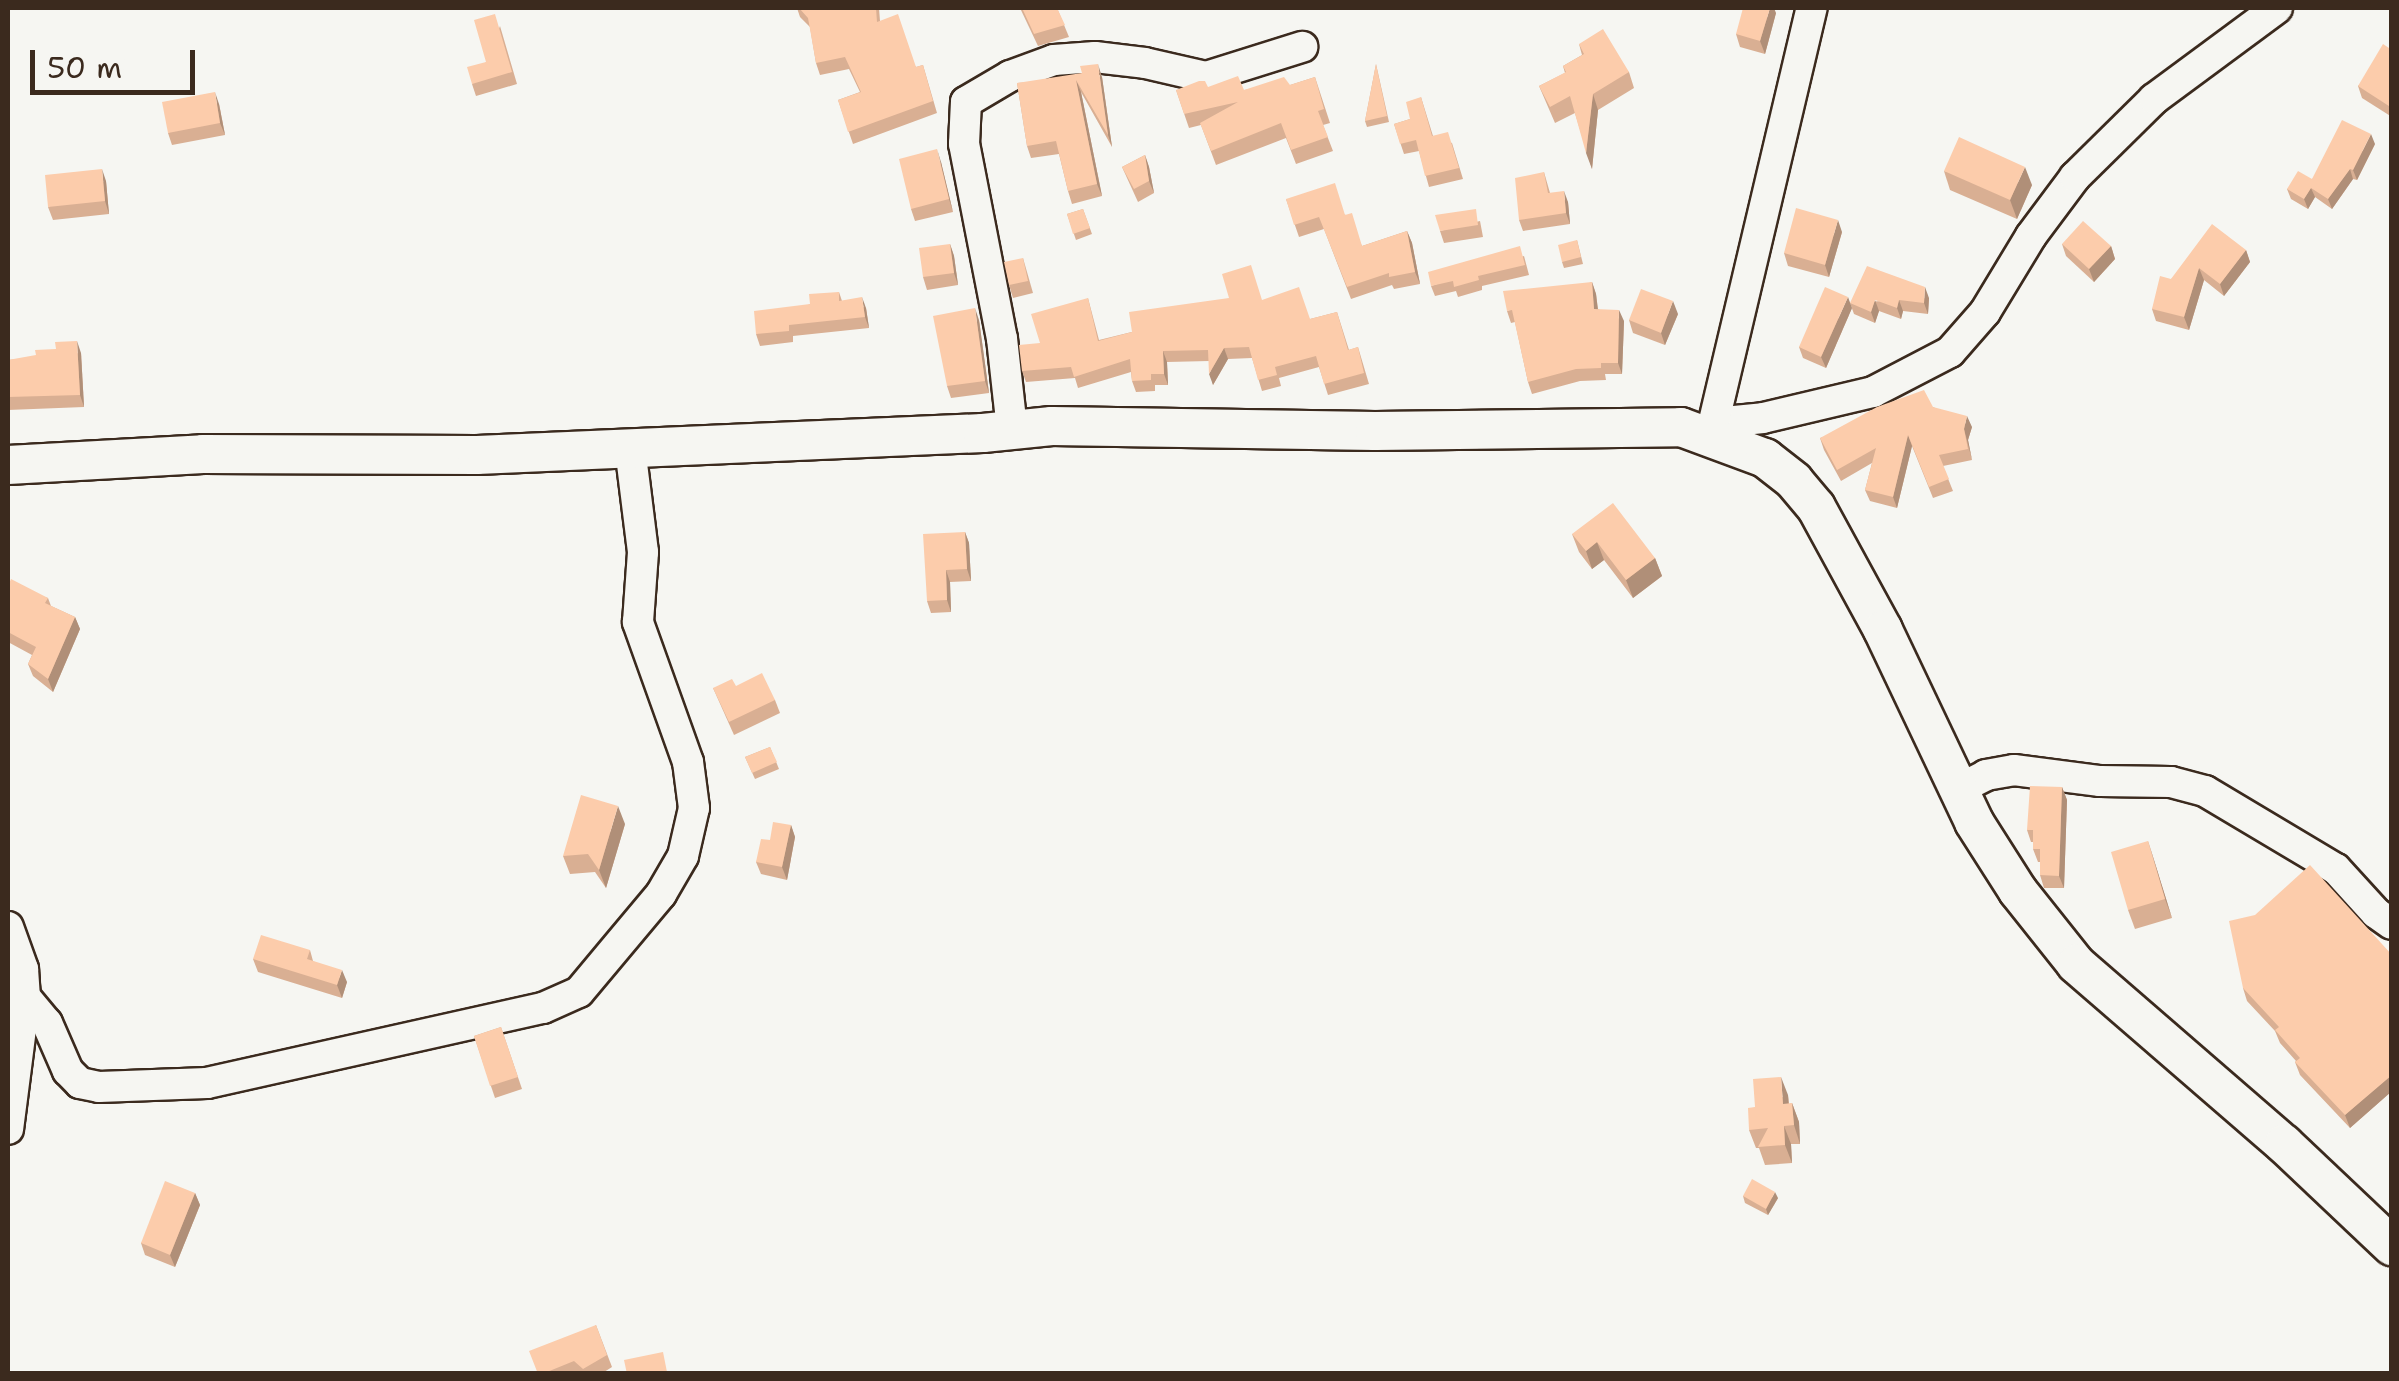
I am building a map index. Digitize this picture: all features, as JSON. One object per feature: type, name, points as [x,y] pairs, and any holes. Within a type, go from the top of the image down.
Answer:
[{"type":"main road","points":[[8,465],[203,454],[404,457],[1012,429],[1216,425],[1375,431],[1654,424],[1712,431],[1765,458],[1816,507],[1883,630],[1957,790],[2018,891],[2076,964],[2284,1144],[2392,1246]]},
{"type":"street","points":[[1812,8],[1712,431],[1873,392],[1950,352],[1985,312],[2031,236],[2075,178],[2154,99],[2277,8]]},
{"type":"street","points":[[1012,429],[1002,339],[964,144],[966,102],[1010,76],[1054,60],[1096,57],[1145,62],[1206,77],[1302,47]]},
{"type":"street","points":[[26,997],[47,1023],[68,1071],[80,1082],[99,1087],[207,1083],[542,1008],[579,992],[661,894],[683,856],[694,808],[688,762],[638,622],[643,552],[630,448]]},
{"type":"street","points":[[1957,790],[1986,776],[2014,770],[2100,781],[2171,782],[2205,791],[2336,869],[2376,914],[2392,924]]},
{"type":"street","points":[[8,926],[22,969],[26,997],[8,1129]]},
{"type":"building","points":[[799,8],[876,8],[877,22],[898,14],[916,67],[923,65],[933,101],[848,132],[838,100],[861,92],[845,57],[816,63],[808,18]]},
{"type":"building","points":[[1022,8],[1057,8],[1065,25],[1034,34]]},
{"type":"building","points":[[1743,8],[1770,8],[1760,41],[1736,34]]},
{"type":"building","points":[[495,14],[512,72],[472,84],[467,67],[486,62],[474,20]]},
{"type":"building","points":[[1603,29],[1629,72],[1593,94],[1586,153],[1570,96],[1550,107],[1539,86],[1566,72],[1563,66],[1584,54],[1579,44]]},
{"type":"building","points":[[2383,44],[2392,50],[2392,108],[2358,86]]},
{"type":"building","points":[[1098,64],[1108,135],[1076,80],[1097,184],[1068,191],[1056,141],[1027,146],[1017,83],[1082,73],[1080,66]]},
{"type":"building","points":[[1376,64],[1387,116],[1365,121]]},
{"type":"building","points":[[1238,76],[1244,90],[1284,77],[1290,85],[1315,77],[1324,109],[1318,111],[1328,137],[1291,150],[1281,123],[1211,151],[1200,123],[1238,102],[1184,114],[1176,90],[1199,81],[1205,81],[1208,87]]},
{"type":"building","points":[[215,92],[220,123],[168,133],[162,102]]},
{"type":"building","points":[[1421,97],[1432,136],[1448,132],[1459,168],[1425,176],[1416,140],[1400,144],[1394,124],[1410,119],[1406,102]]},
{"type":"building","points":[[2342,120],[2371,134],[2353,170],[2328,199],[2311,188],[2304,199],[2287,189],[2298,171],[2312,179]]},
{"type":"building","points":[[1959,137],[2025,167],[2010,200],[1944,171]]},
{"type":"building","points":[[937,149],[949,199],[911,209],[899,159]]},
{"type":"building","points":[[1145,155],[1149,181],[1134,189],[1122,167]]},
{"type":"building","points":[[102,169],[105,201],[48,207],[45,175]]},
{"type":"building","points":[[1544,172],[1548,193],[1564,191],[1566,213],[1519,220],[1515,178]]},
{"type":"building","points":[[1335,183],[1345,215],[1352,213],[1362,246],[1407,231],[1415,272],[1389,277],[1389,273],[1347,287],[1319,217],[1294,225],[1286,199]]},
{"type":"building","points":[[1796,208],[1838,220],[1825,265],[1784,253]]},
{"type":"building","points":[[1083,209],[1090,228],[1073,234],[1067,214]]},
{"type":"building","points":[[1476,209],[1478,225],[1440,231],[1435,215]]},
{"type":"building","points":[[2083,221],[2111,246],[2089,269],[2062,244]]},
{"type":"building","points":[[2212,224],[2246,250],[2220,284],[2199,268],[2184,317],[2152,309],[2160,276],[2171,279]]},
{"type":"building","points":[[1577,240],[1581,257],[1562,262],[1558,245]]},
{"type":"building","points":[[950,244],[954,273],[923,277],[919,248]]},
{"type":"building","points":[[1520,246],[1525,265],[1478,276],[1479,280],[1454,287],[1453,281],[1431,286],[1428,272]]},
{"type":"building","points":[[1023,258],[1028,281],[1009,285],[1004,262]]},
{"type":"building","points":[[1251,265],[1262,300],[1299,287],[1310,319],[1337,312],[1348,350],[1358,347],[1364,373],[1324,384],[1316,356],[1275,367],[1277,375],[1258,380],[1249,347],[1224,348],[1209,374],[1208,350],[1163,351],[1164,374],[1151,374],[1151,380],[1132,381],[1130,359],[1074,377],[1071,367],[1022,371],[1019,345],[1040,343],[1031,314],[1088,298],[1098,341],[1132,332],[1129,312],[1229,298],[1222,274]]},
{"type":"building","points":[[1867,266],[1925,287],[1924,303],[1899,300],[1897,308],[1875,300],[1871,312],[1850,303]]},
{"type":"building","points":[[1592,282],[1594,309],[1619,310],[1618,363],[1601,363],[1601,368],[1576,369],[1528,382],[1512,310],[1507,311],[1503,291]]},
{"type":"building","points":[[1825,287],[1848,297],[1821,357],[1799,347]]},
{"type":"building","points":[[1641,289],[1673,301],[1661,333],[1629,320]]},
{"type":"building","points":[[839,292],[839,301],[862,297],[865,317],[789,325],[789,331],[756,334],[754,311],[810,304],[809,294]]},
{"type":"building","points":[[975,308],[985,381],[947,386],[933,316]]},
{"type":"building","points":[[77,341],[80,395],[8,397],[8,360],[36,355],[35,350],[56,349],[55,342]]},
{"type":"building","points":[[1924,390],[1933,407],[1967,416],[1964,429],[1968,449],[1939,455],[1949,479],[1929,487],[1908,435],[1893,497],[1865,490],[1876,448],[1837,470],[1820,438],[1877,407]]},
{"type":"building","points":[[1613,503],[1655,558],[1626,580],[1597,542],[1586,551],[1572,534]]},
{"type":"building","points":[[965,532],[967,569],[946,570],[947,600],[927,601],[923,534]]},
{"type":"building","points":[[11,579],[48,598],[45,603],[75,617],[48,679],[28,664],[36,647],[8,632]]},
{"type":"building","points":[[762,673],[775,700],[729,722],[713,688],[732,679],[736,686]]},
{"type":"building","points":[[770,747],[777,762],[752,773],[745,757]]},
{"type":"building","points":[[2030,786],[2062,787],[2059,876],[2040,875],[2040,849],[2033,849],[2033,830],[2027,830]]},
{"type":"building","points":[[581,795],[618,806],[599,870],[588,854],[563,856]]},
{"type":"building","points":[[773,822],[791,825],[782,867],[756,862],[761,839],[770,840]]},
{"type":"building","points":[[2148,841],[2165,899],[2128,910],[2111,852]]},
{"type":"building","points":[[2310,865],[2392,955],[2392,1075],[2345,1115],[2295,1062],[2300,1058],[2275,1030],[2279,1027],[2243,988],[2229,921],[2255,915]]},
{"type":"building","points":[[261,935],[310,950],[307,959],[342,970],[337,985],[253,959]]},
{"type":"building","points":[[501,1027],[518,1077],[490,1086],[474,1036]]},
{"type":"building","points":[[1781,1077],[1783,1104],[1792,1103],[1794,1125],[1784,1126],[1785,1145],[1758,1147],[1768,1128],[1749,1130],[1748,1108],[1755,1107],[1753,1079]]},
{"type":"building","points":[[1752,1179],[1775,1192],[1766,1209],[1743,1196]]},
{"type":"building","points":[[165,1181],[195,1193],[170,1255],[141,1243]]},
{"type":"building","points":[[596,1325],[607,1355],[583,1369],[574,1361],[538,1374],[529,1351]]},
{"type":"building","points":[[663,1352],[667,1372],[627,1374],[624,1360]]}]
